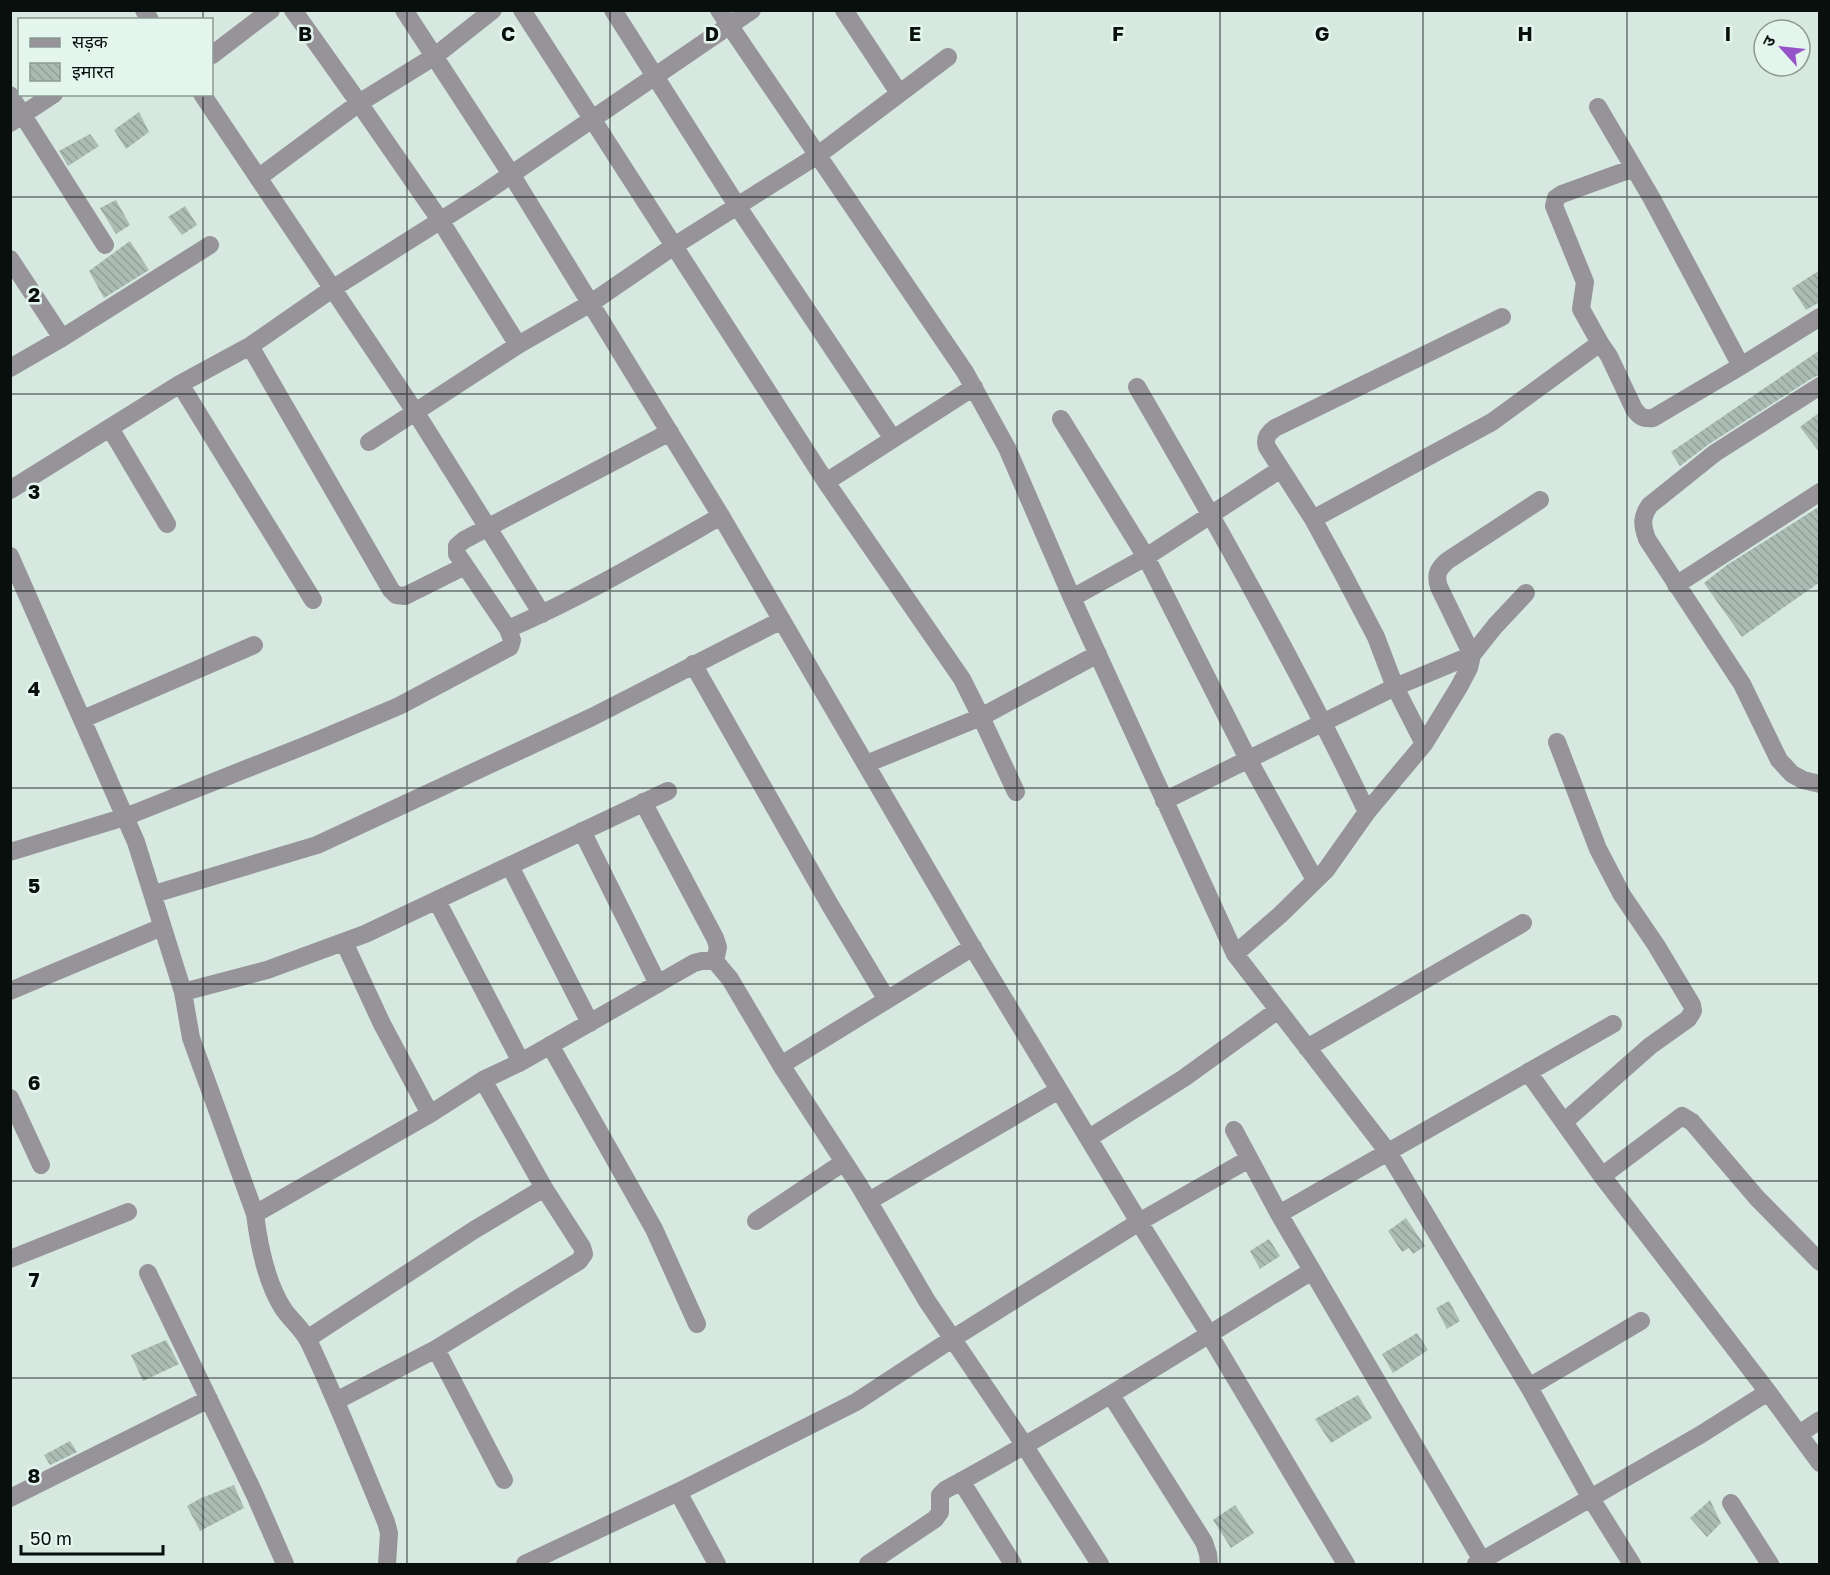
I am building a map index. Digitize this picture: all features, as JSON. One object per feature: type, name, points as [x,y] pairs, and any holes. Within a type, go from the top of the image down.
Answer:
[{"type":"street","points":[[213,54],[271,10]]},
{"type":"street","points":[[292,10],[440,220],[518,345]]},
{"type":"street","points":[[404,10],[512,174],[721,516],[973,947],[1346,1564]]},
{"type":"street","points":[[258,178],[359,103],[435,56],[492,10]]},
{"type":"street","points":[[522,10],[826,482],[962,679],[1016,792]]},
{"type":"street","points":[[613,10],[738,207],[893,439]]},
{"type":"street","points":[[10,490],[180,384],[250,346],[332,289],[512,174],[592,119],[654,76],[724,18],[752,10]]},
{"type":"street","points":[[844,10],[899,93]]},
{"type":"street","points":[[724,18],[974,387],[1007,448],[1072,598],[1235,954],[1388,1152],[1528,1387],[1590,1497],[1632,1564]]},
{"type":"street","points":[[369,442],[518,345],[591,303],[674,246],[818,155],[948,57]]},
{"type":"street","points":[[10,95],[17,119],[105,245]]},
{"type":"street","points":[[17,119],[51,96]]},
{"type":"street","points":[[203,96],[416,413],[542,614]]},
{"type":"street","points":[[1598,107],[1634,168],[1741,366]]},
{"type":"street","points":[[1634,168],[1562,194],[1554,206],[1585,282],[1581,309],[1609,356],[1634,409],[1640,416],[1646,419],[1653,418],[1820,316]]},
{"type":"street","points":[[10,368],[210,245]]},
{"type":"street","points":[[10,259],[62,338]]},
{"type":"street","points":[[1424,744],[1395,687],[1376,637],[1313,519],[1265,441],[1275,428],[1502,317]]},
{"type":"street","points":[[1313,519],[1492,422],[1600,343]]},
{"type":"street","points":[[250,346],[391,591],[396,595],[405,596],[465,566]]},
{"type":"street","points":[[180,384],[313,600]]},
{"type":"street","points":[[1820,386],[1715,453],[1650,505],[1642,522],[1647,539],[1742,684],[1779,760],[1792,774],[1803,780],[1820,784]]},
{"type":"street","points":[[826,482],[974,387]]},
{"type":"street","points":[[1137,387],[1212,515],[1324,723],[1367,812]]},
{"type":"street","points":[[1061,418],[1146,558],[1248,759],[1315,880]]},
{"type":"street","points":[[110,429],[167,524]]},
{"type":"street","points":[[10,852],[125,817],[399,706],[510,647],[512,640],[508,629],[457,554],[456,546],[670,432]]},
{"type":"street","points":[[1072,598],[1146,558],[1281,469]]},
{"type":"street","points":[[1676,585],[1820,492]]},
{"type":"street","points":[[1472,655],[1439,587],[1438,570],[1447,561],[1540,500]]},
{"type":"street","points":[[508,629],[542,614],[627,569],[721,516]]},
{"type":"street","points":[[10,556],[136,842],[183,992],[191,1038],[255,1214],[262,1254],[272,1286],[284,1309],[307,1339],[336,1401],[386,1522],[389,1533],[387,1564]]},
{"type":"street","points":[[1235,954],[1280,915],[1326,870],[1367,812],[1424,744],[1459,687],[1469,668],[1472,655],[1526,593]]},
{"type":"street","points":[[154,894],[317,845],[592,717],[783,620]]},
{"type":"street","points":[[83,719],[254,645]]},
{"type":"street","points":[[866,764],[981,717],[1098,654]]},
{"type":"street","points":[[1164,801],[1395,687],[1472,655]]},
{"type":"street","points":[[693,664],[887,1000]]},
{"type":"street","points":[[1557,742],[1598,849],[1622,895],[1656,945],[1692,1005],[1693,1011],[1688,1019],[1650,1046],[1564,1122]]},
{"type":"street","points":[[183,992],[267,970],[364,934],[668,791]]},
{"type":"street","points":[[644,802],[715,938],[718,947],[714,961]]},
{"type":"street","points":[[582,831],[658,984]]},
{"type":"street","points":[[510,866],[590,1023]]},
{"type":"street","points":[[437,901],[521,1062]]},
{"type":"street","points":[[1307,1048],[1523,923]]},
{"type":"street","points":[[10,990],[162,927]]},
{"type":"street","points":[[344,942],[382,1024],[430,1114]]},
{"type":"street","points":[[781,1065],[973,947]]},
{"type":"street","points":[[255,1214],[430,1114],[483,1080],[521,1062],[694,963],[714,961],[730,979],[781,1065],[869,1201],[927,1300],[1025,1446],[1100,1564]]},
{"type":"street","points":[[1089,1138],[1184,1078],[1278,1010]]},
{"type":"street","points":[[1279,1214],[1613,1024]]},
{"type":"street","points":[[550,1045],[654,1229],[697,1324]]},
{"type":"street","points":[[1528,1072],[1602,1176],[1820,1463]]},
{"type":"street","points":[[336,1401],[436,1349],[582,1258],[584,1254],[483,1080]]},
{"type":"street","points":[[869,1201],[1059,1090]]},
{"type":"street","points":[[10,1098],[41,1165]]},
{"type":"street","points":[[1602,1176],[1682,1116],[1692,1122],[1757,1198],[1820,1262]]},
{"type":"street","points":[[1234,1130],[1279,1214],[1481,1563],[1590,1497],[1700,1435],[1768,1392]]},
{"type":"street","points":[[525,1564],[678,1492],[856,1402],[1139,1222],[1250,1159]]},
{"type":"street","points":[[756,1221],[844,1162]]},
{"type":"street","points":[[307,1339],[474,1230],[544,1188]]},
{"type":"street","points":[[10,1259],[128,1212]]},
{"type":"street","points":[[868,1564],[935,1519],[940,1512],[940,1495],[961,1481],[1111,1395],[1312,1271]]},
{"type":"street","points":[[148,1273],[255,1493],[285,1564]]},
{"type":"street","points":[[1528,1387],[1641,1321]]},
{"type":"street","points":[[436,1349],[504,1480]]},
{"type":"street","points":[[1111,1395],[1204,1542],[1209,1564]]},
{"type":"street","points":[[10,1498],[209,1399]]},
{"type":"street","points":[[1799,1434],[1820,1420]]},
{"type":"street","points":[[961,1481],[1014,1564]]},
{"type":"street","points":[[678,1492],[717,1564]]},
{"type":"street","points":[[1731,1503],[1770,1564]]},
{"type":"building","points":[[139,112],[149,132],[126,149],[114,130]]},
{"type":"building","points":[[90,134],[99,146],[68,166],[59,151]]},
{"type":"building","points":[[116,200],[130,225],[116,234],[100,208]]},
{"type":"building","points":[[185,206],[197,225],[182,235],[168,217]]},
{"type":"building","points":[[130,241],[149,270],[104,298],[89,271]]},
{"type":"building","points":[[1820,270],[1820,302],[1806,310],[1792,288]]},
{"type":"building","points":[[1820,350],[1820,375],[1709,444],[1680,466],[1671,452]]},
{"type":"building","points":[[1820,412],[1820,453],[1800,427]]},
{"type":"building","points":[[1820,506],[1820,582],[1742,637],[1704,583],[1727,565]]},
{"type":"building","points":[[1406,1218],[1425,1246],[1413,1254],[1409,1248],[1402,1252],[1388,1231]]},
{"type":"building","points":[[1269,1239],[1280,1256],[1260,1269],[1250,1251]]},
{"type":"building","points":[[1449,1301],[1460,1321],[1447,1329],[1436,1308]]},
{"type":"building","points":[[1417,1333],[1428,1350],[1393,1373],[1382,1354]]},
{"type":"building","points":[[166,1340],[179,1364],[143,1381],[131,1355]]},
{"type":"building","points":[[1358,1395],[1372,1418],[1331,1443],[1315,1419]]},
{"type":"building","points":[[70,1441],[77,1452],[50,1465],[44,1455]]},
{"type":"building","points":[[234,1485],[244,1508],[200,1531],[187,1506]]},
{"type":"building","points":[[1710,1500],[1721,1523],[1707,1537],[1690,1518]]},
{"type":"building","points":[[1235,1505],[1254,1533],[1231,1548],[1213,1520]]}]
